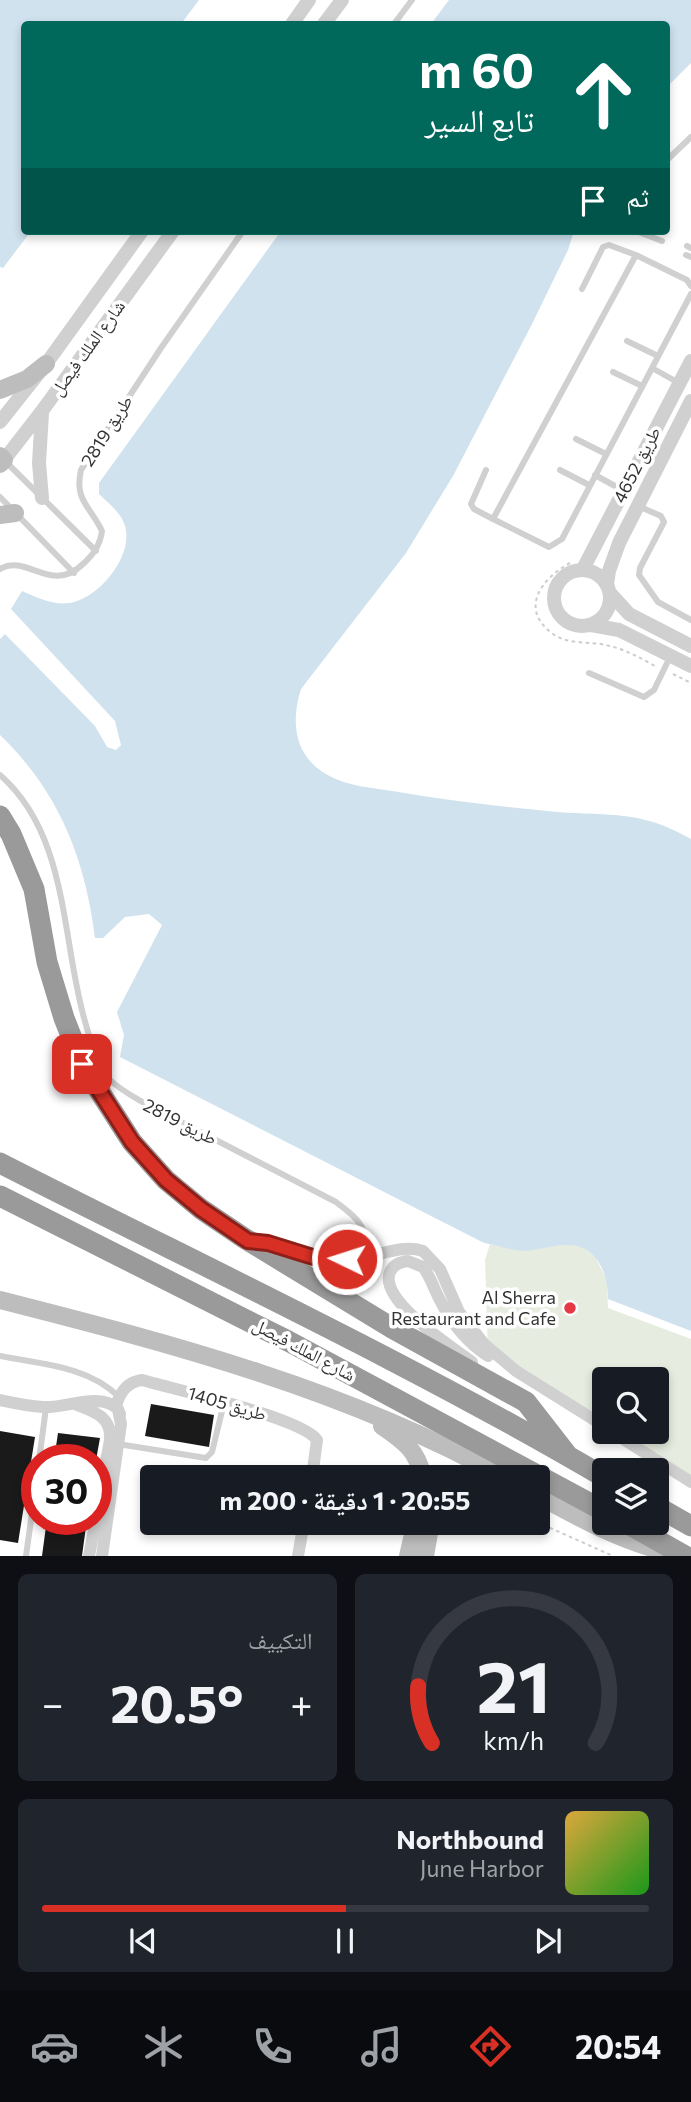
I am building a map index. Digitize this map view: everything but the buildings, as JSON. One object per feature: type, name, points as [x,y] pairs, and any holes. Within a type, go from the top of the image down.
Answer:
[{"type":"highway","points":[[0,816],[11,834],[34,889],[47,962],[82,1064],[132,1142],[166,1180],[201,1209],[248,1241],[392,1328],[526,1402],[568,1456]]},
{"type":"highway","name":"شارع الملك فيصل","points":[[0,1163],[298,1311],[592,1469]]},
{"type":"highway","name":"شارع الملك فيصل","points":[[0,1196],[288,1341],[592,1505]]},
{"type":"highway","points":[[669,1513],[691,1526]]},
{"type":"highway","points":[[648,1535],[684,1556]]},
{"type":"main road","points":[[0,390],[27,379],[46,364]]},
{"type":"main road","name":"شارع الملك فيصل","points":[[0,1300],[139,1336],[270,1376],[350,1404],[482,1465]]},
{"type":"main road","points":[[350,1404],[394,1434],[410,1448],[420,1465]]},
{"type":"main road","points":[[550,1502],[641,1546],[684,1556]]},
{"type":"main road","points":[[408,1556],[413,1535]]},
{"type":"main road","points":[[425,1556],[429,1535]]},
{"type":"street","points":[[294,21],[309,0]]},
{"type":"street","points":[[326,21],[342,0]]},
{"type":"street","name":"شارع الملك فيصل","points":[[0,422],[46,364],[139,235]]},
{"type":"street","name":"شارع الملك فيصل","points":[[1,460],[42,411],[170,235]]},
{"type":"street","name":"طريق 4652","points":[[583,569],[691,361]]},
{"type":"street","name":"طريق 4652","points":[[608,589],[609,571],[619,543],[691,401]]},
{"type":"street","points":[[42,411],[38,463],[42,498]]},
{"type":"street","points":[[691,646],[629,614],[593,572],[583,569],[571,571],[558,582],[553,598],[555,608],[569,624],[620,630],[691,666]]},
{"type":"street","points":[[590,625],[607,612],[608,589]]},
{"type":"street","points":[[248,1241],[268,1243],[313,1257],[363,1258],[401,1248],[423,1251],[440,1269],[466,1323],[516,1371]]},
{"type":"street","points":[[526,1402],[433,1333],[394,1297],[388,1283],[389,1273],[394,1266],[408,1261],[423,1267],[449,1316],[468,1340],[495,1361],[516,1371],[592,1418]]},
{"type":"street","name":"طريق 1405","points":[[119,1397],[134,1381],[142,1380],[285,1420],[313,1433],[317,1440],[314,1465]]},
{"type":"street","points":[[102,1556],[118,1444],[120,1413],[116,1406],[119,1397]]},
{"type":"street","points":[[0,1401],[46,1408],[71,1403],[110,1403],[120,1413]]},
{"type":"street","points":[[71,1403],[102,1416],[110,1429],[109,1444]]},
{"type":"street","points":[[631,1444],[691,1482]]},
{"type":"street","points":[[89,1556],[93,1535]]},
{"type":"street","points":[[298,1556],[302,1535]]},
{"type":"lane","points":[[396,21],[412,0]]},
{"type":"lane","points":[[670,157],[691,137]]},
{"type":"lane","name":"طريق 2819","points":[[96,551],[102,531],[81,497],[81,470],[161,348],[240,235]]},
{"type":"lane","points":[[646,235],[662,241]]},
{"type":"lane","points":[[582,289],[603,247],[609,245],[687,280],[691,286]]},
{"type":"lane","points":[[493,519],[636,255]]},
{"type":"lane","points":[[486,470],[471,505],[476,511],[549,547],[554,546],[562,539],[691,294]]},
{"type":"lane","points":[[626,341],[658,356]]},
{"type":"lane","points":[[652,368],[679,383]]},
{"type":"lane","points":[[613,372],[642,386]]},
{"type":"lane","points":[[576,439],[606,454]]},
{"type":"lane","points":[[0,569],[14,565],[60,577],[74,573],[96,551],[1,460]]},
{"type":"lane","points":[[559,470],[589,485]]},
{"type":"lane","points":[[595,475],[624,491]]},
{"type":"lane","points":[[0,497],[7,514],[74,573]]},
{"type":"lane","points":[[638,506],[661,516],[664,522],[639,575],[658,601],[691,620]]},
{"type":"lane","points":[[589,673],[644,697],[654,690],[670,655]]},
{"type":"lane","name":"طريق 2819","points":[[0,775],[25,805],[54,863],[79,1004],[99,1061],[108,1077],[126,1093],[144,1103],[336,1202],[358,1222],[365,1233],[363,1258]]},
{"type":"lane","points":[[0,1356],[83,1373],[112,1389],[119,1397]]},
{"type":"lane","points":[[118,1444],[206,1458],[212,1452],[224,1403]]},
{"type":"lane","points":[[41,1444],[46,1408]]},
{"type":"lane","points":[[26,1556],[29,1535]]},
{"type":"path","points":[[550,1528],[613,1556]]},
{"type":"shaded area","points":[[490,1244],[522,1251],[568,1244],[583,1247],[595,1256],[607,1281],[608,1308],[691,1339],[691,1486],[669,1472],[669,1458],[648,1458],[627,1444],[669,1444],[669,1367],[592,1367],[592,1420],[488,1352],[485,1260]]},
{"type":"water","points":[[0,0],[199,0],[183,21],[21,21],[21,235],[28,235],[3,268],[0,267]]},
{"type":"water","points":[[449,0],[691,0],[691,63],[670,84],[670,21],[433,21]]},
{"type":"water","points":[[278,235],[573,235],[532,324],[453,476],[406,553],[301,689],[296,710],[296,731],[308,759],[316,767],[333,778],[352,784],[495,806],[625,816],[656,823],[691,839],[691,1331],[608,1299],[603,1270],[586,1249],[566,1245],[522,1251],[484,1243],[120,1057],[124,1035],[117,1012],[162,925],[149,914],[125,917],[103,938],[95,938],[84,881],[66,828],[38,780],[0,735],[0,639],[5,634],[95,726],[107,747],[116,750],[121,745],[115,721],[11,609],[22,591],[54,603],[74,602],[85,598],[114,571],[125,547],[126,534],[119,515],[99,494],[99,483]]},
{"type":"place","name":"Al Sherra Restaurant and Cafe","points":[[570,1308]]},
{"type":"route","points":[[82,1064],[132,1142],[166,1180],[201,1209],[248,1241],[268,1243],[313,1257],[347,1259]]}]
